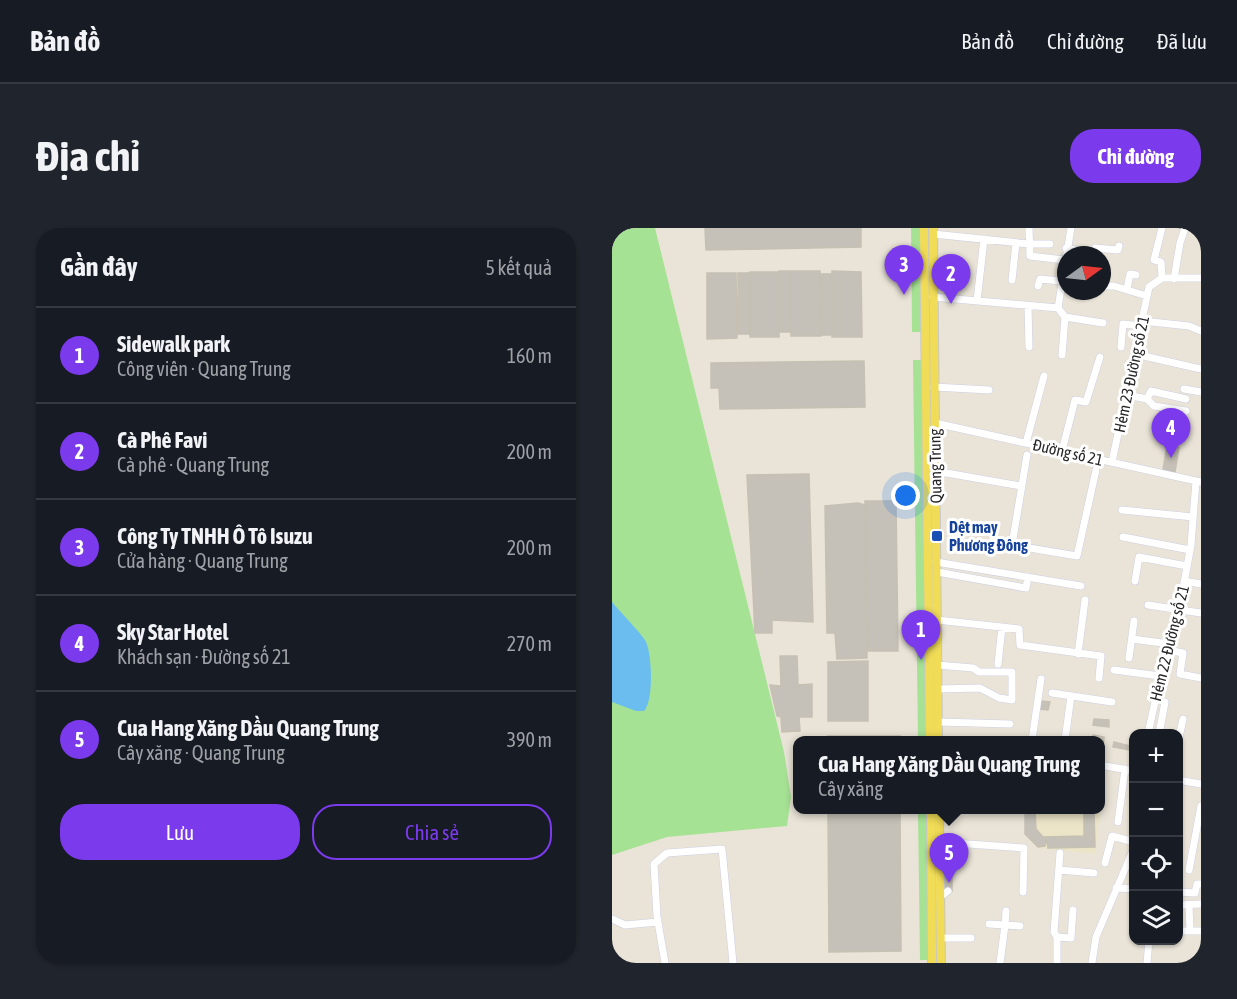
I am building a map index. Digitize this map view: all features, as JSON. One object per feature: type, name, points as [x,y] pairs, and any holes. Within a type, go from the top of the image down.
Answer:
[{"type":"main road","name":"Quang Trung","points":[[924,228],[931,423],[930,736]]},
{"type":"main road","name":"Quang Trung","points":[[933,231],[930,346],[934,387],[931,423],[935,471],[938,736]]},
{"type":"main road","points":[[931,814],[932,963]]},
{"type":"main road","points":[[939,814],[944,873],[941,963]]},
{"type":"street","points":[[1029,228],[1030,256],[1057,259]]},
{"type":"street","points":[[1066,246],[1071,228]]},
{"type":"street","points":[[1162,228],[1154,260],[1161,262],[1162,278]]},
{"type":"street","points":[[1174,279],[1185,228]]},
{"type":"street","points":[[933,231],[1016,243],[1050,244]]},
{"type":"street","points":[[977,301],[984,239]]},
{"type":"street","points":[[1012,280],[1016,243]]},
{"type":"street","points":[[1111,250],[1118,250],[1119,246]]},
{"type":"street","points":[[1127,289],[1130,274],[1136,275]]},
{"type":"street","points":[[1147,296],[1149,287],[1162,278],[1201,278]]},
{"type":"street","points":[[1038,286],[1040,279],[1057,282]]},
{"type":"street","name":"Hẻm 23 Đường số 21","points":[[1111,287],[1127,289],[1147,296],[1112,462]]},
{"type":"street","points":[[933,297],[1058,308]]},
{"type":"street","points":[[1059,300],[1058,308],[1065,317],[1062,355]]},
{"type":"street","points":[[1028,306],[1029,347]]},
{"type":"street","points":[[1065,317],[1103,323]]},
{"type":"street","points":[[1121,348],[1124,324],[1189,326],[1201,331]]},
{"type":"street","points":[[1135,354],[1201,369]]},
{"type":"street","points":[[1062,451],[1076,400],[1086,402],[1100,357]]},
{"type":"street","points":[[1026,443],[1044,376]]},
{"type":"street","points":[[934,387],[988,390]]},
{"type":"street","points":[[1184,389],[1201,393]]},
{"type":"street","points":[[1147,399],[1151,391],[1186,399]]},
{"type":"street","points":[[1126,395],[1147,399],[1154,406],[1186,411]]},
{"type":"street","name":"Đường số 21","points":[[931,423],[1198,482]]},
{"type":"street","points":[[1027,455],[1012,545],[1077,556],[1096,470]]},
{"type":"street","points":[[935,471],[1021,486]]},
{"type":"street","name":"Hẻm 22 Đường số 21","points":[[1149,729],[1160,676],[1179,610],[1190,550],[1198,482]]},
{"type":"street","points":[[1122,510],[1193,517]]},
{"type":"street","points":[[1123,537],[1190,550]]},
{"type":"street","points":[[1135,581],[1139,557],[1187,566]]},
{"type":"street","points":[[936,567],[1026,588],[1028,577],[1081,586]]},
{"type":"street","points":[[1184,581],[1201,584]]},
{"type":"street","points":[[1078,654],[1085,600]]},
{"type":"street","points":[[1148,605],[1201,613]]},
{"type":"street","points":[[937,620],[1019,629],[1020,645],[1101,656],[1099,678]]},
{"type":"street","points":[[1129,658],[1134,621]]},
{"type":"street","points":[[998,664],[1002,627]]},
{"type":"street","points":[[1132,639],[1169,647],[1183,653],[1180,674],[1201,678]]},
{"type":"street","points":[[938,665],[973,668],[979,672],[1012,672],[1012,700],[999,698],[980,688],[938,689]]},
{"type":"street","points":[[1114,669],[1160,676]]},
{"type":"street","points":[[1033,736],[1041,679]]},
{"type":"street","points":[[1052,693],[1112,702]]},
{"type":"street","points":[[1066,736],[1071,696]]},
{"type":"street","points":[[1160,729],[1166,702]]},
{"type":"street","points":[[1181,729],[1183,719]]},
{"type":"street","points":[[938,722],[1010,724]]},
{"type":"street","points":[[1105,766],[1129,770]]},
{"type":"street","points":[[1118,822],[1125,770]]},
{"type":"street","points":[[1183,781],[1201,784]]},
{"type":"street","points":[[1188,870],[1201,806]]},
{"type":"street","points":[[1105,863],[1112,836],[1129,841]]},
{"type":"street","points":[[940,842],[1027,845],[1023,892]]},
{"type":"street","points":[[665,963],[658,922],[654,864],[667,853],[722,849],[733,963]]},
{"type":"street","points":[[1057,963],[1057,937],[1054,932],[1060,853]]},
{"type":"street","points":[[1092,963],[1096,937],[1129,860]]},
{"type":"street","points":[[1059,870],[1094,873]]},
{"type":"street","points":[[1183,892],[1195,893],[1197,884],[1201,884]]},
{"type":"street","points":[[1116,888],[1129,889]]},
{"type":"street","points":[[1183,905],[1201,904]]},
{"type":"street","points":[[1189,905],[1190,931]]},
{"type":"street","points":[[1057,937],[1071,938],[1073,910]]},
{"type":"street","points":[[1000,963],[1006,911]]},
{"type":"street","points":[[612,919],[625,925],[658,922]]},
{"type":"street","points":[[989,924],[1020,926]]},
{"type":"street","points":[[1183,931],[1201,931]]},
{"type":"street","points":[[941,938],[972,938]]},
{"type":"street","points":[[1147,963],[1149,945]]},
{"type":"shaded area","points":[[1025,814],[1100,814],[1095,854],[1039,848],[1025,834]]},
{"type":"green space","points":[[612,228],[655,228],[784,752],[791,797],[787,826],[667,837],[612,855]]},
{"type":"green space","points":[[911,228],[920,228],[921,332],[912,332]]},
{"type":"green space","points":[[913,360],[922,360],[926,736],[918,736]]},
{"type":"green space","points":[[918,814],[927,814],[929,960],[920,960]]},
{"type":"water","points":[[612,602],[644,638],[648,648],[651,688],[644,711],[636,711],[612,702]]},
{"type":"building","points":[[705,228],[861,228],[861,247],[706,250]]},
{"type":"building","points":[[779,271],[790,271],[791,332],[779,332]]},
{"type":"building","points":[[791,271],[820,271],[821,336],[791,336]]},
{"type":"building","points":[[832,271],[861,272],[862,337],[832,337]]},
{"type":"building","points":[[750,272],[779,272],[779,337],[750,337]]},
{"type":"building","points":[[707,273],[736,273],[737,338],[707,339]]},
{"type":"building","points":[[738,273],[749,273],[749,334],[738,334]]},
{"type":"building","points":[[821,274],[832,274],[832,335],[821,335]]},
{"type":"building","points":[[864,361],[865,407],[720,409],[719,388],[711,388],[711,363]]},
{"type":"building","points":[[1167,445],[1179,447],[1175,472],[1163,470]]},
{"type":"building","points":[[809,474],[813,622],[772,620],[772,633],[755,633],[747,475]]},
{"type":"building","points":[[865,501],[896,501],[898,651],[868,651]]},
{"type":"building","points":[[858,503],[865,505],[867,658],[837,659],[835,633],[827,633],[825,506]]},
{"type":"building","points":[[780,656],[797,656],[798,685],[812,684],[812,717],[799,717],[800,731],[782,732],[781,717],[777,716],[770,685],[781,686]]},
{"type":"building","points":[[868,661],[868,721],[828,721],[828,662]]},
{"type":"building","points":[[1041,701],[1050,702],[1048,710],[1040,709]]},
{"type":"building","points":[[1094,719],[1109,720],[1109,727],[1093,725]]},
{"type":"building","points":[[1114,742],[1129,746],[1129,750],[1113,747]]},
{"type":"building","points":[[828,814],[900,814],[901,951],[829,952]]},
{"type":"building","points":[[1025,814],[1035,814],[1036,829],[1043,837],[1084,836],[1084,814],[1094,814],[1095,847],[1048,848],[1047,839],[1045,846],[1038,847],[1025,834]]},
{"type":"building","points":[[945,875],[952,875],[952,891],[945,891]]},
{"type":"tunnel","points":[[948,875],[948,891]]},
{"type":"place","name":"Công Ty TNHH Ô Tô Isuzu","points":[[904,295]]},
{"type":"place","name":"Cà Phê Favi","points":[[951,304]]},
{"type":"place","name":"Sky Star Hotel","points":[[1171,458]]},
{"type":"place","name":"Dệt may Phương Đông","points":[[937,536]]},
{"type":"place","name":"Sidewalk park","points":[[921,660]]},
{"type":"place","name":"Cua Hang Xăng Dầu Quang Trung","points":[[949,883]]}]
